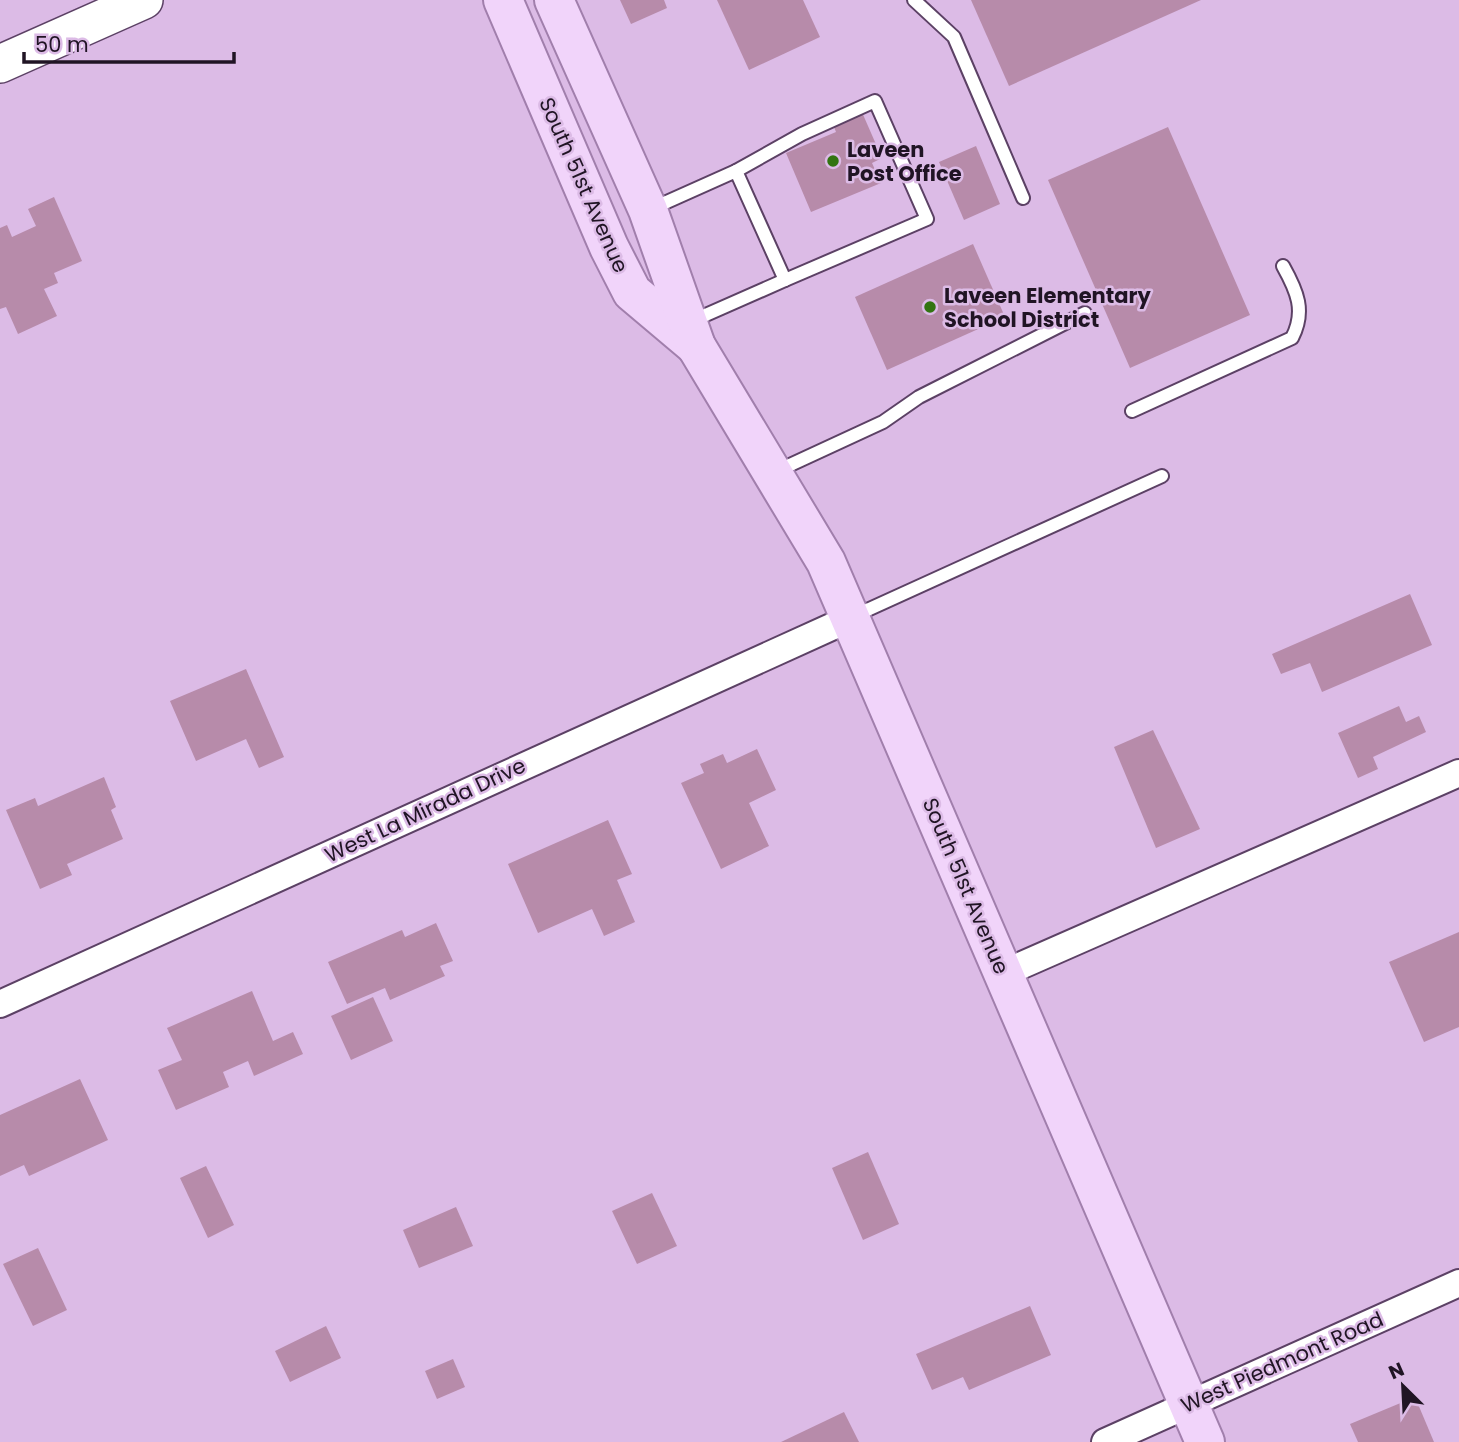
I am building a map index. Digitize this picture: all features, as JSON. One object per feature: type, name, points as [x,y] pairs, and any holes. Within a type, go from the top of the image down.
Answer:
[{"type":"main road","points":[[0,64],[144,0]]},
{"type":"main road","name":"South 51st Avenue","points":[[503,0],[632,292],[692,334]]},
{"type":"main road","name":"South 51st Avenue","points":[[554,0],[648,210],[692,334],[826,562],[1205,1442]]},
{"type":"street","name":"West La Mirada Drive","points":[[0,1004],[851,618]]},
{"type":"street","points":[[1004,973],[1459,773]]},
{"type":"street","name":"West Piedmont Road","points":[[1105,1442],[1459,1283]]},
{"type":"lane","points":[[914,0],[954,37],[1023,198]]},
{"type":"lane","points":[[648,210],[736,170],[802,134],[876,101],[927,219],[785,280],[692,334]]},
{"type":"lane","points":[[736,170],[785,280]]},
{"type":"lane","points":[[1132,411],[1292,338],[1300,322],[1295,288],[1283,266]]},
{"type":"lane","points":[[773,473],[883,422],[919,397],[1085,313]]},
{"type":"lane","points":[[851,618],[1162,476]]},
{"type":"building","points":[[620,0],[664,0],[667,8],[631,24]]},
{"type":"building","points":[[717,0],[803,0],[820,37],[749,70]]},
{"type":"building","points":[[971,0],[1201,0],[1009,86]]},
{"type":"building","name":"Laveen Post Office","points":[[861,110],[882,158],[872,163],[881,183],[811,212],[786,153],[836,132],[832,122]]},
{"type":"building","points":[[1168,127],[1250,315],[1130,368],[1048,180]]},
{"type":"building","points":[[976,146],[1000,204],[964,220],[939,162]]},
{"type":"building","points":[[54,197],[82,261],[54,273],[58,283],[44,289],[57,316],[18,334],[6,307],[0,309],[0,228],[7,225],[12,237],[36,226],[28,209]]},
{"type":"building","name":"Laveen Elementary School District","points":[[973,244],[1005,317],[887,370],[855,297]]},
{"type":"building","points":[[1410,594],[1432,645],[1322,692],[1310,663],[1281,674],[1272,654]]},
{"type":"building","points":[[246,669],[284,757],[259,768],[246,739],[196,761],[170,701]]},
{"type":"building","points":[[1399,706],[1406,722],[1419,716],[1426,732],[1373,757],[1378,769],[1358,778],[1338,733]]},
{"type":"building","points":[[1153,730],[1200,829],[1156,848],[1114,747]]},
{"type":"building","points":[[757,749],[776,790],[749,803],[769,846],[721,869],[681,783],[704,773],[700,764],[723,754],[727,763]]},
{"type":"building","points":[[104,777],[116,807],[111,810],[123,839],[67,864],[72,875],[40,889],[6,810],[35,798],[38,806]]},
{"type":"building","points":[[608,820],[632,874],[617,880],[635,922],[604,936],[592,909],[538,933],[508,864]]},
{"type":"building","points":[[436,923],[453,961],[440,966],[445,976],[390,1000],[385,988],[347,1004],[328,962],[402,930],[405,937]]},
{"type":"building","points":[[1459,932],[1459,1027],[1424,1042],[1389,962]]},
{"type":"building","points":[[252,991],[273,1041],[293,1032],[303,1054],[254,1076],[248,1061],[223,1072],[229,1087],[176,1110],[158,1070],[182,1060],[167,1028]]},
{"type":"building","points":[[373,997],[393,1041],[351,1060],[331,1016]]},
{"type":"building","points":[[80,1079],[108,1140],[29,1176],[24,1165],[0,1176],[0,1115]]},
{"type":"building","points":[[868,1152],[899,1224],[863,1240],[832,1168]]},
{"type":"building","points":[[206,1166],[234,1225],[208,1238],[180,1178]]},
{"type":"building","points":[[652,1193],[677,1246],[637,1264],[612,1211]]},
{"type":"building","points":[[456,1207],[473,1246],[419,1268],[403,1230]]},
{"type":"building","points":[[38,1248],[67,1310],[33,1326],[3,1264]]},
{"type":"building","points":[[1030,1306],[1051,1355],[969,1390],[963,1377],[932,1390],[916,1354]]},
{"type":"building","points":[[326,1326],[341,1358],[290,1382],[275,1351]]},
{"type":"building","points":[[453,1359],[465,1387],[437,1399],[425,1371]]},
{"type":"building","points":[[1415,1397],[1434,1442],[1358,1442],[1350,1424]]},
{"type":"building","points":[[844,1412],[859,1442],[781,1442]]},
{"type":"place","name":"Laveen Post Office","points":[[833,161]]},
{"type":"place","name":"Laveen Elementary School District","points":[[930,307]]}]
